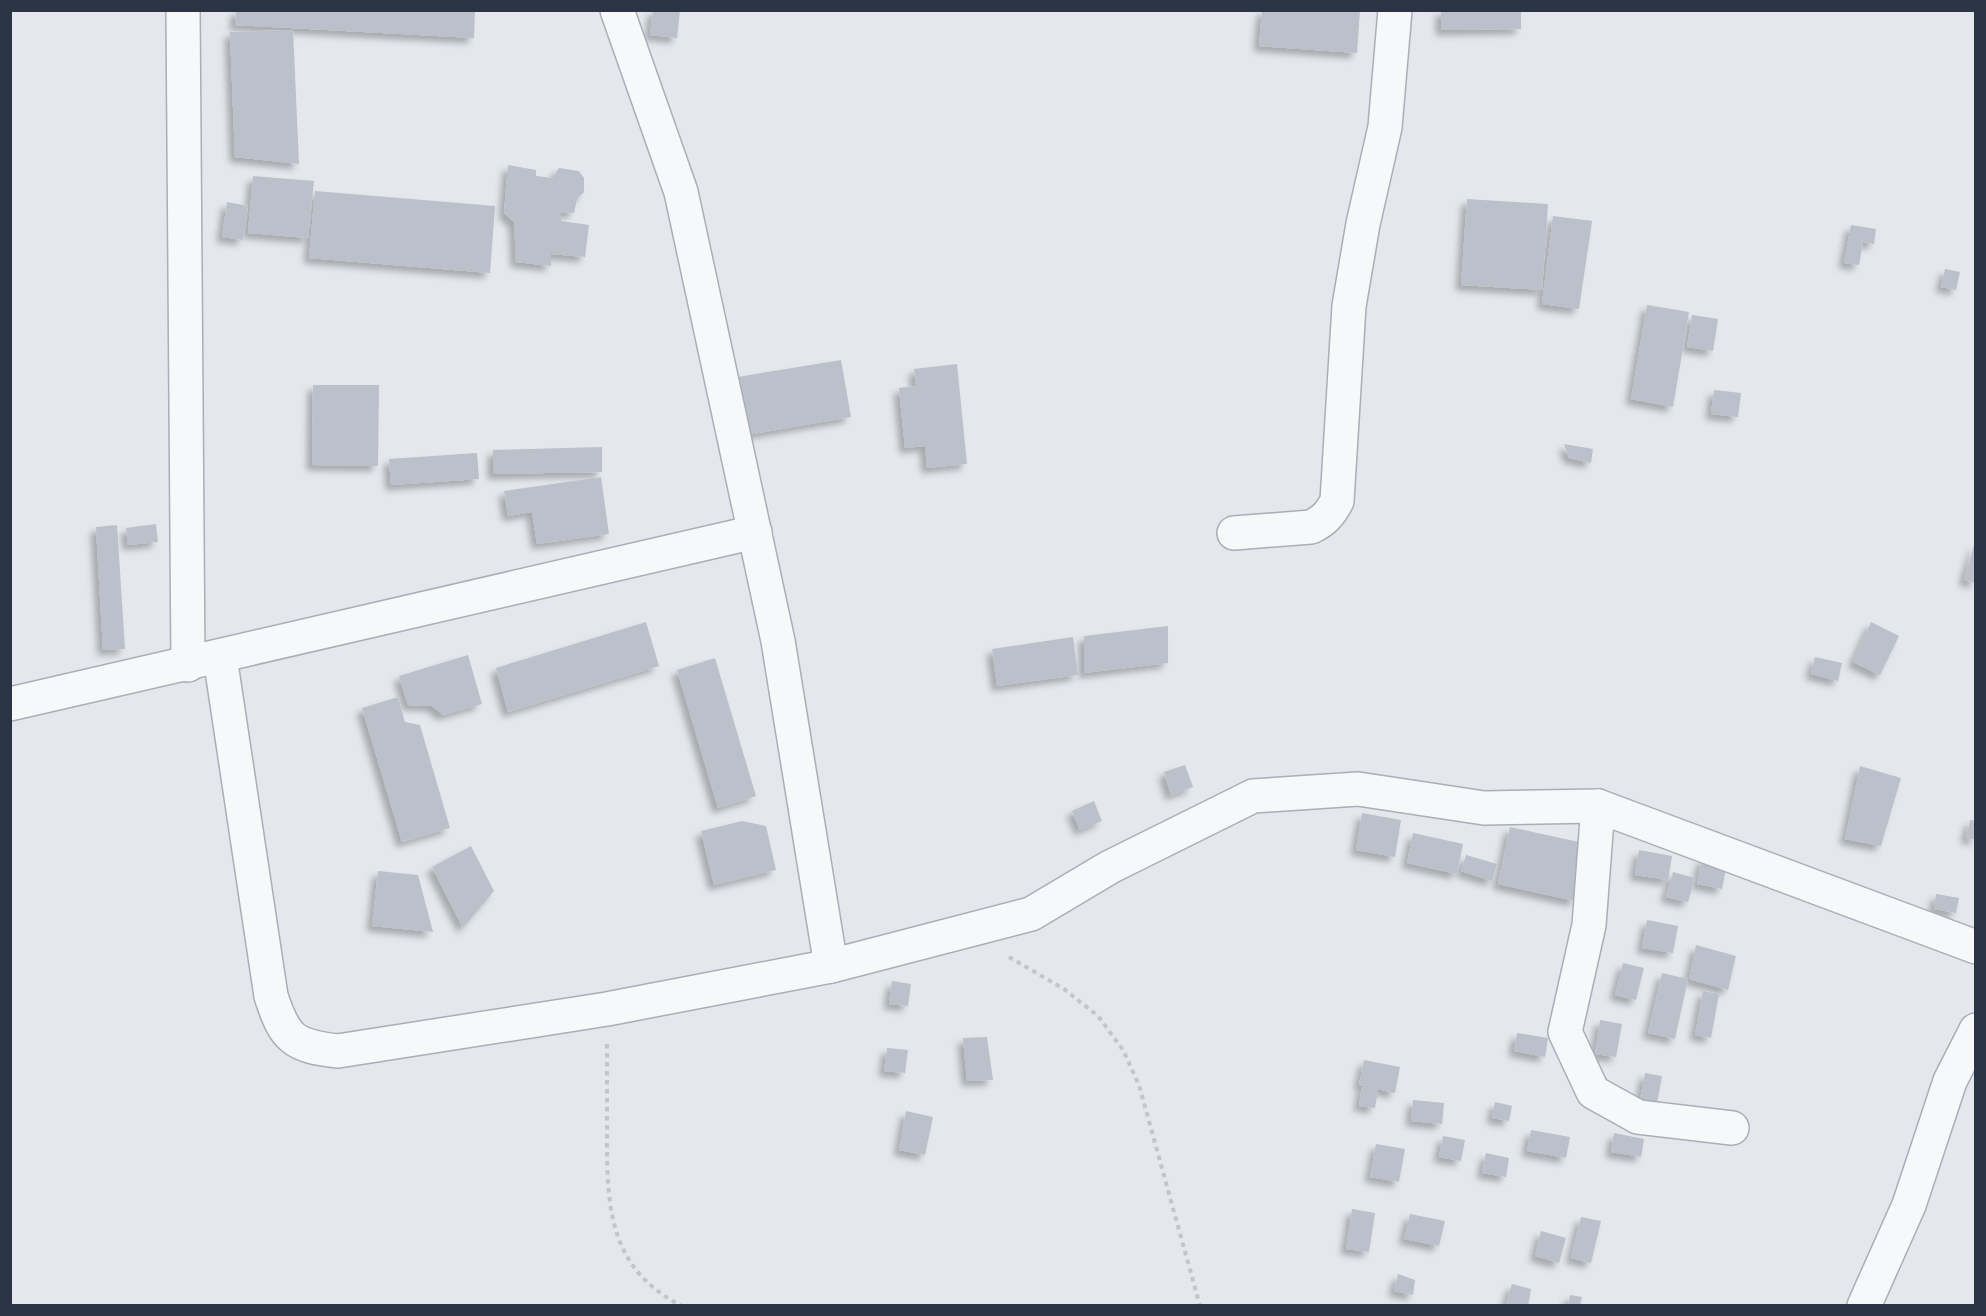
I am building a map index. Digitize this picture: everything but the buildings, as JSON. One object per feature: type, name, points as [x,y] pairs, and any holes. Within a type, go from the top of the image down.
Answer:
[{"type":"street","points":[[183,10],[188,665]]},
{"type":"street","points":[[617,10],[681,192],[778,641],[831,966]]},
{"type":"street","points":[[1234,533],[1311,527],[1327,517],[1336,501],[1349,306],[1363,224],[1385,127],[1395,10]]},
{"type":"street","points":[[10,704],[188,665],[755,532]]},
{"type":"street","points":[[220,657],[271,996],[281,1027],[306,1047],[338,1051],[607,1009],[831,966],[1031,914],[1110,867],[1253,796],[1358,789],[1484,808],[1599,806],[1976,948]]},
{"type":"street","points":[[1599,806],[1589,925],[1565,1032],[1593,1092],[1638,1117],[1732,1128]]},
{"type":"street","points":[[1864,1305],[1909,1205],[1950,1081],[1976,1030]]},
{"type":"path","points":[[964,931],[1064,989],[1098,1016],[1123,1050],[1139,1085],[1200,1305]]},
{"type":"path","points":[[607,1009],[607,1194],[613,1225],[625,1254],[645,1279],[669,1299],[682,1305]]}]
